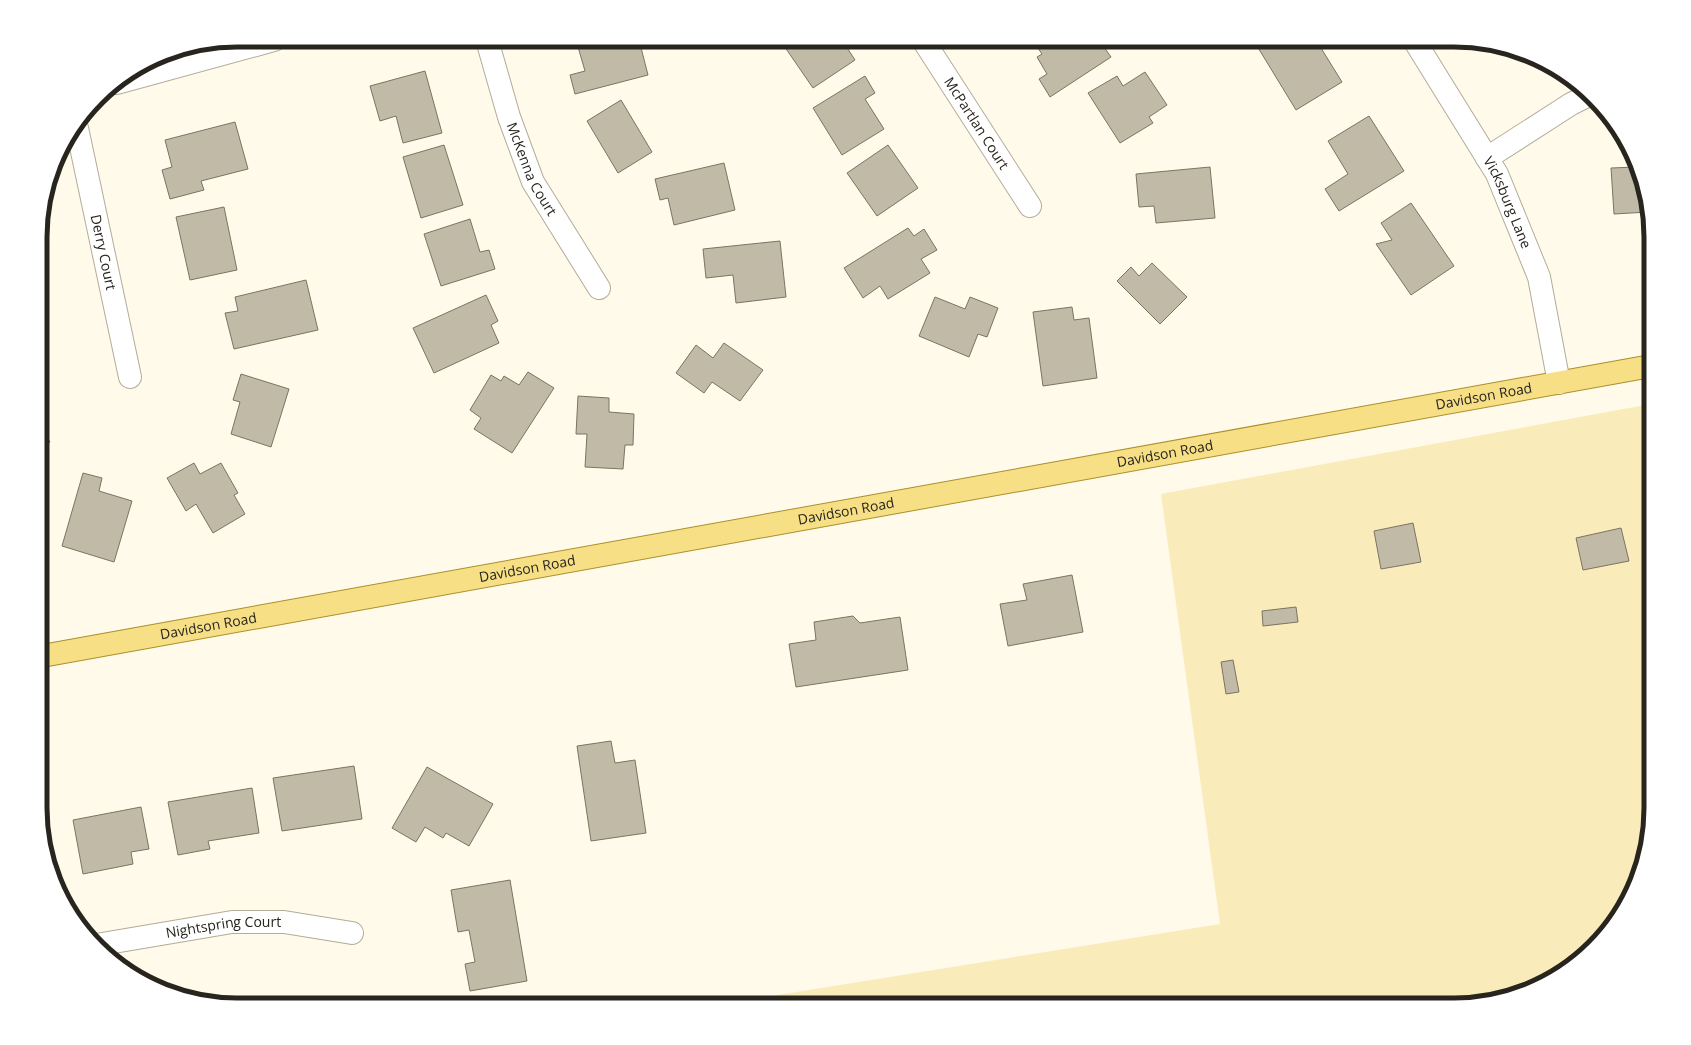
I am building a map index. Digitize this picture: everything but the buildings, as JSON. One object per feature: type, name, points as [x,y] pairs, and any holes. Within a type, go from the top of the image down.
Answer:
[{"type":"main road","name":"Davidson Road","points":[[47,655],[1644,367]]},
{"type":"street","points":[[132,79],[248,47]]},
{"type":"street","name":"McKenna Court","points":[[489,47],[509,117],[533,182],[599,288]]},
{"type":"street","name":"McPartlan Court","points":[[928,47],[1030,206]]},
{"type":"street","name":"Vicksburg Lane","points":[[1418,47],[1497,174],[1539,277],[1560,383]]},
{"type":"street","points":[[1487,158],[1583,98]]},
{"type":"street","name":"Derry Court","points":[[79,132],[130,377]]},
{"type":"street","name":"Nightspring Court","points":[[105,944],[232,922],[284,922],[352,933]]},
{"type":"shaded area","points":[[1644,405],[1644,820],[1638,857],[1630,881],[1619,903],[1605,924],[1570,959],[1549,973],[1527,984],[1503,992],[1466,998],[759,998],[1220,924],[1161,494]]}]
